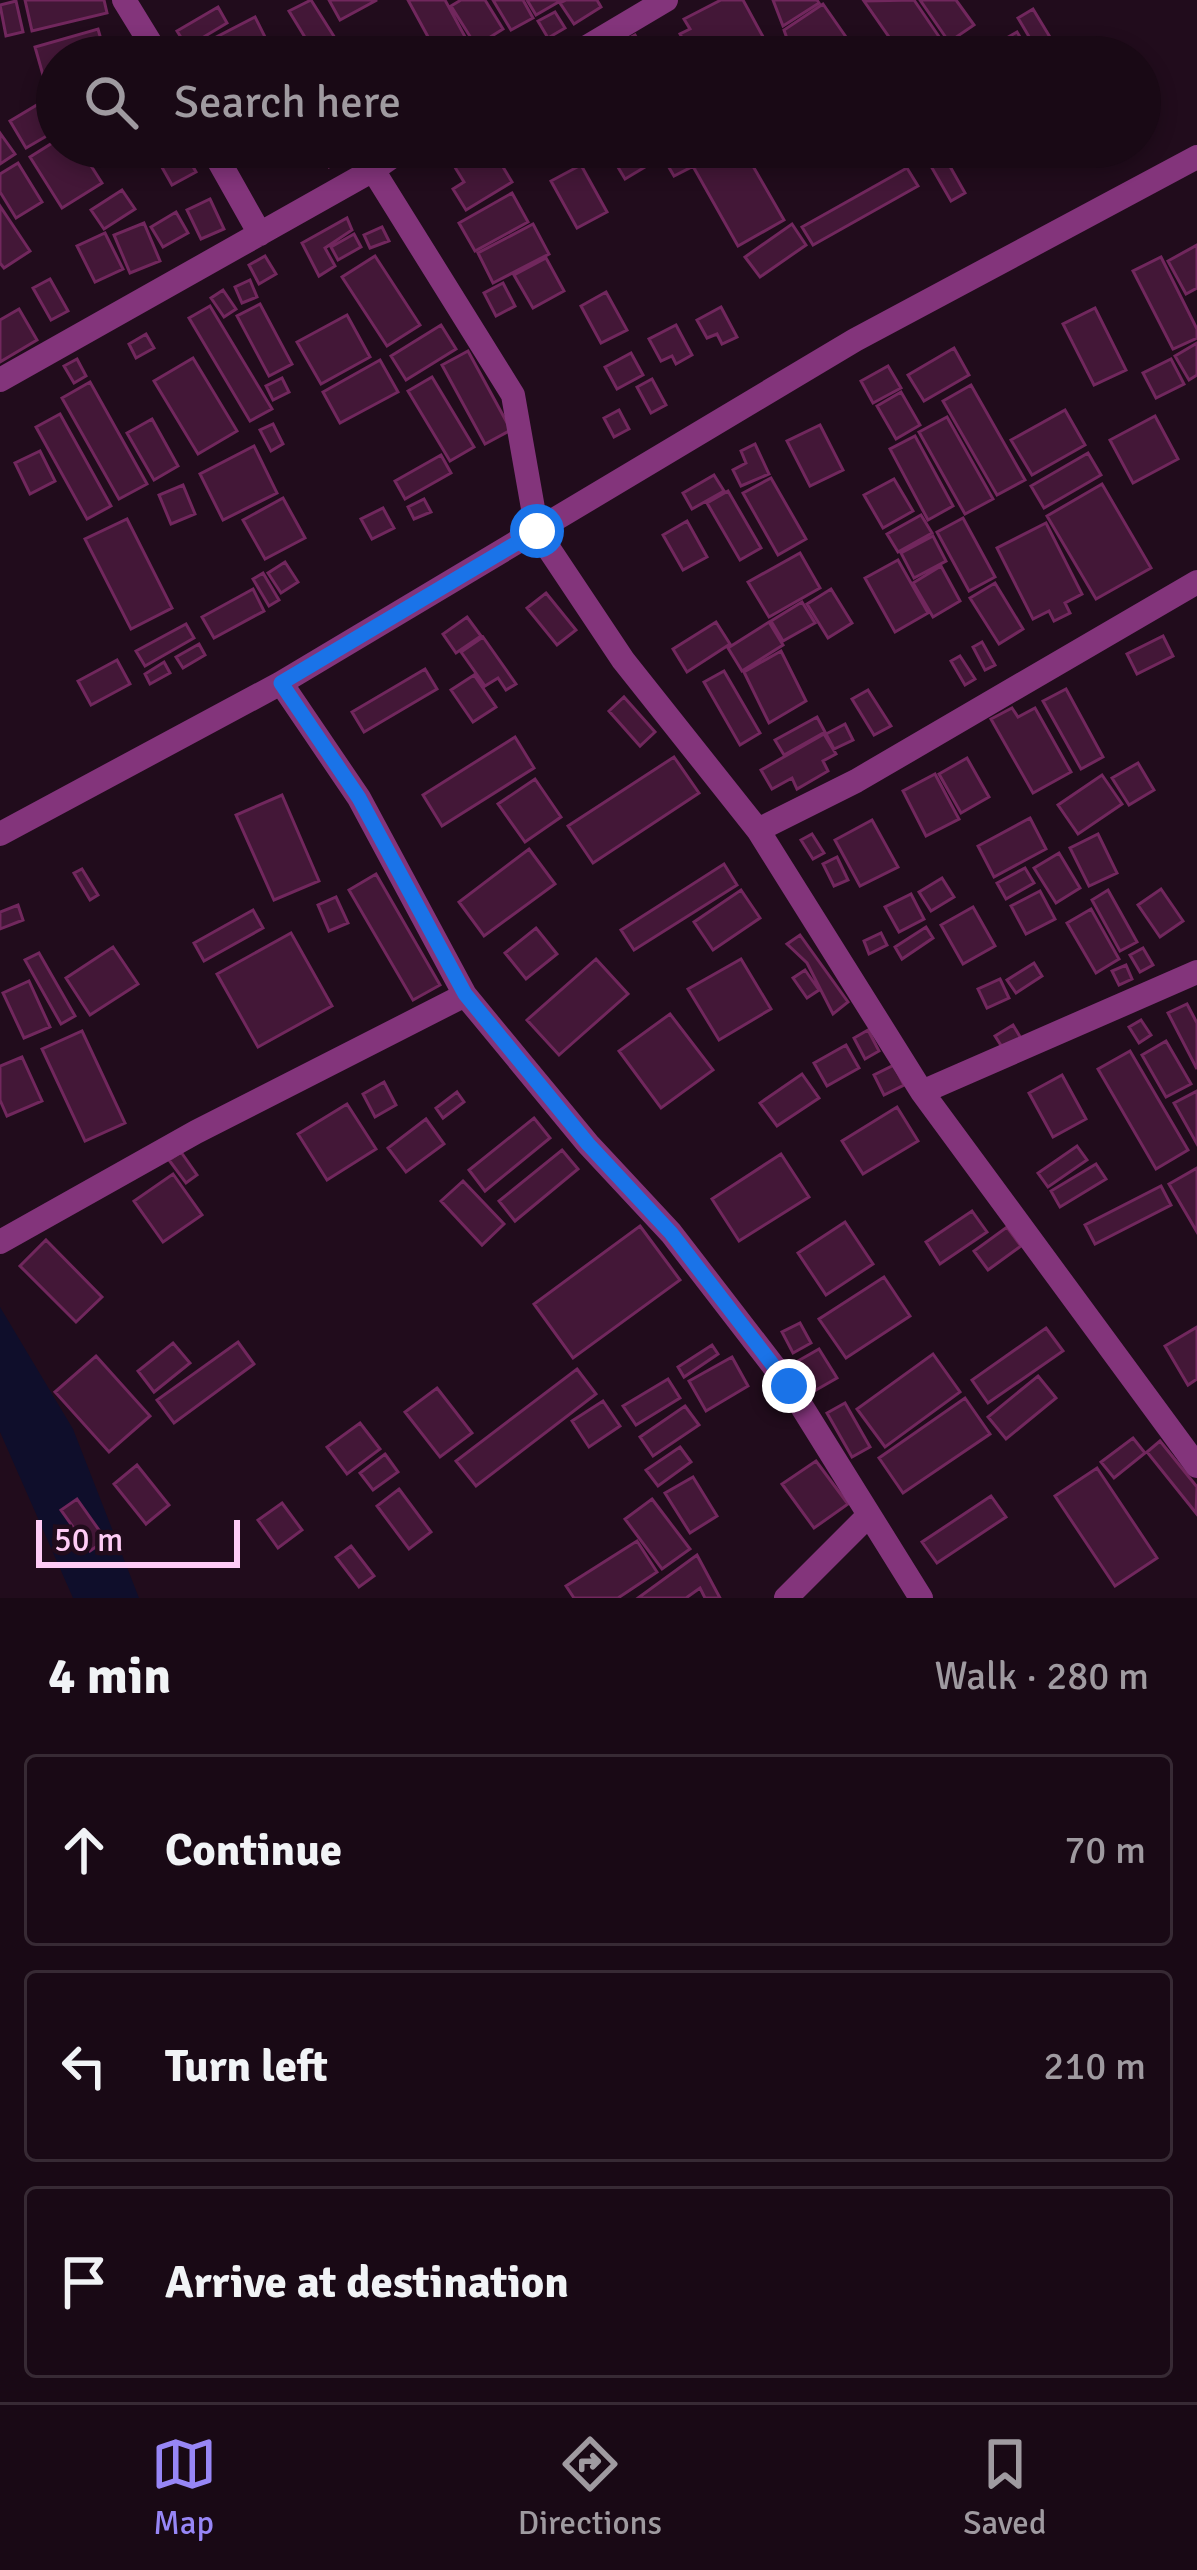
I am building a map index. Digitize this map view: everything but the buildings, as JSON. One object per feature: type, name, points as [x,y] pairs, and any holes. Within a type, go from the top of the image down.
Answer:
[{"type":"street","points":[[124,0],[146,36]]},
{"type":"street","points":[[605,36],[666,0]]},
{"type":"street","points":[[223,168],[260,234]]},
{"type":"street","points":[[0,380],[376,168]]},
{"type":"street","points":[[373,170],[513,395],[537,531],[622,660],[758,830],[922,1092],[1197,1466]]},
{"type":"street","points":[[0,834],[281,683],[855,340],[1192,170]]},
{"type":"street","points":[[758,830],[856,782],[1197,582]]},
{"type":"street","points":[[281,683],[359,798],[465,994],[684,1250],[789,1386],[920,1598]]},
{"type":"street","points":[[922,1092],[1197,972]]},
{"type":"street","points":[[0,1242],[196,1132],[465,994]]},
{"type":"street","points":[[786,1598],[869,1515]]},
{"type":"shaded area","points":[[0,1307],[73,1429],[139,1598],[73,1598],[0,1432]]},
{"type":"route","points":[[537,531],[281,683],[359,798],[465,994],[588,1144],[671,1233],[789,1386]]}]
